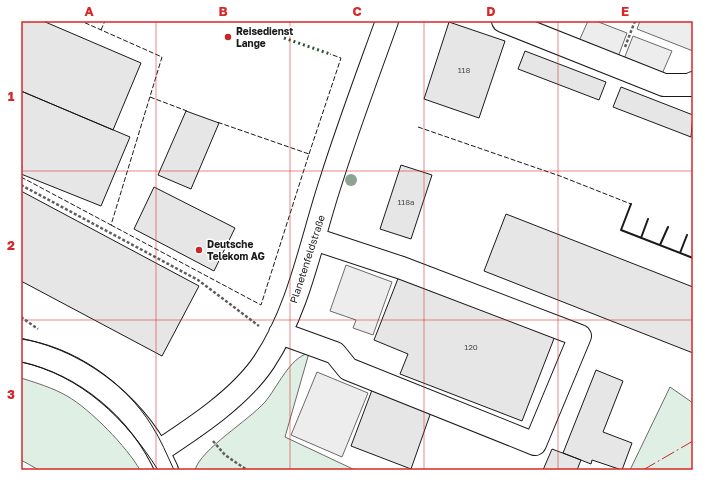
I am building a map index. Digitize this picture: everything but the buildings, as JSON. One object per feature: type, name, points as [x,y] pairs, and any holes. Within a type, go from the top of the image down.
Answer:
[{"type":"street","name":"Planetenfeldstraße","points":[[163,461],[184,435],[237,393],[264,362],[280,333],[297,291],[314,239],[330,181],[387,21]]},
{"type":"street","points":[[503,21],[664,85],[691,85],[693,83]]},
{"type":"street","points":[[280,333],[335,353],[348,369],[535,444],[580,336],[402,268],[314,239]]},
{"type":"street","points":[[21,350],[46,357],[73,368],[98,385],[119,402],[142,426],[163,461]]},
{"type":"path","points":[[618,66],[635,21]]},
{"type":"path","points":[[21,184],[198,280],[258,325],[280,333]]},
{"type":"path","points":[[21,317],[38,329]]},
{"type":"path","points":[[213,441],[225,455],[247,470]]},
{"type":"green space","points":[[309,353],[285,437],[355,470],[195,470],[199,462],[215,444],[265,402],[284,374],[296,360]]},
{"type":"green space","points":[[21,378],[56,391],[76,402],[107,429],[140,470],[39,470],[21,460]]},
{"type":"green space","points":[[670,387],[693,403],[693,470],[630,470]]},
{"type":"shaded area","points":[[588,21],[596,21],[627,33],[618,57],[579,41]]},
{"type":"shaded area","points":[[640,21],[693,21],[693,51],[637,29]]},
{"type":"shaded area","points":[[633,36],[672,51],[662,74],[624,59]]},
{"type":"shaded area","points":[[346,265],[392,282],[373,335],[353,328],[356,320],[330,311]]},
{"type":"shaded area","points":[[317,372],[368,393],[342,457],[291,435]]},
{"type":"tram line","points":[[21,339],[60,349],[96,369],[112,381],[141,410],[161,442],[174,470]]},
{"type":"tram line","points":[[21,362],[43,368],[63,377],[82,388],[100,402],[132,433],[158,470]]},
{"type":"hedge","points":[[284,38],[330,54]]},
{"type":"fence","points":[[21,177],[111,225],[162,57],[81,21]]},
{"type":"fence","points":[[101,30],[105,21]]},
{"type":"fence","points":[[309,154],[341,58],[330,54]]},
{"type":"fence","points":[[150,97],[187,111]]},
{"type":"fence","points":[[111,225],[261,305],[309,154],[217,122]]},
{"type":"fence","points":[[418,127],[560,176],[631,204]]},
{"type":"wall","points":[[631,204],[621,230],[693,258]]},
{"type":"wall","points":[[641,238],[648,219]]},
{"type":"wall","points":[[660,245],[668,227]]},
{"type":"wall","points":[[680,253],[687,235]]},
{"type":"power","points":[[643,470],[693,441]]},
{"type":"place","name":"Reisedienst Lange","points":[[228,37]]},
{"type":"place","name":"Deutsche Telekom AG","points":[[199,250]]}]
